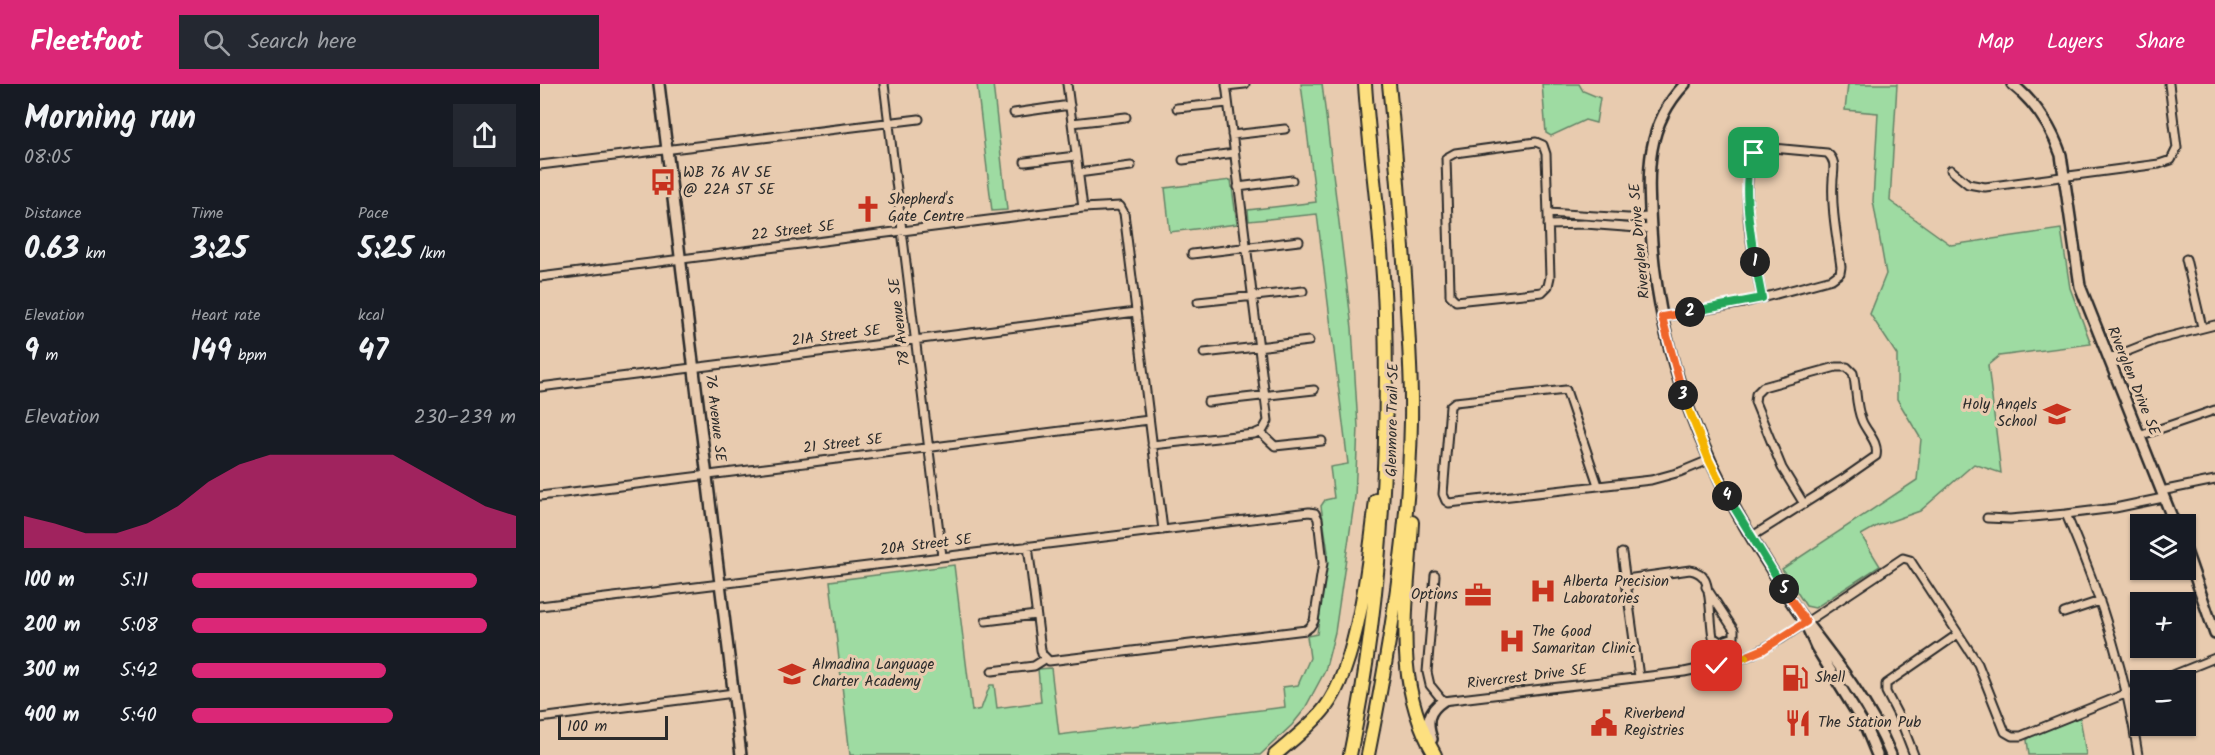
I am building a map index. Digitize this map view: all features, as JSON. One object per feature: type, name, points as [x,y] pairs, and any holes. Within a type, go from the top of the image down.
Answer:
[{"type":"highway","name":"Glenmore Trail SE","points":[[1368,755],[1406,512],[1411,421],[1408,332],[1389,84]]},
{"type":"highway","name":"Glenmore Trail SE","points":[[1350,755],[1369,643],[1381,544],[1384,418],[1385,314],[1364,85]]},
{"type":"highway","points":[[1275,755],[1326,707],[1347,661],[1359,615],[1371,542],[1384,418]]},
{"type":"highway","points":[[1411,421],[1414,481],[1406,669],[1412,705],[1418,723],[1437,755]]},
{"type":"street","name":"76 Avenue SE","points":[[659,84],[741,755]]},
{"type":"street","name":"78 Avenue SE","points":[[884,84],[942,556]]},
{"type":"street","points":[[1067,84],[1083,208]]},
{"type":"street","points":[[1152,445],[1260,432],[1268,421],[1226,85],[1245,84]]},
{"type":"street","name":"Riverglen Drive SE","points":[[1685,84],[1663,114],[1652,142],[1650,163],[1650,217],[1662,317],[1681,391],[1722,487],[1806,622],[1825,645],[1876,723],[1891,755]]},
{"type":"street","name":"Riverglen Drive SE","points":[[2012,84],[2032,102],[2048,123],[2059,150],[2080,286],[2170,514]]},
{"type":"street","points":[[1951,171],[1968,184],[1985,186],[2139,168],[2171,160],[2177,148],[2169,84]]},
{"type":"street","points":[[1177,108],[1228,103]]},
{"type":"street","points":[[1014,112],[1070,105]]},
{"type":"street","points":[[1072,123],[1126,117]]},
{"type":"street","points":[[540,165],[919,119]]},
{"type":"street","points":[[1232,135],[1285,129]]},
{"type":"street","points":[[1541,143],[1546,154],[1548,225],[1550,277],[1546,290],[1460,302],[1453,299],[1450,290],[1446,162],[1448,156],[1455,153],[1541,143]]},
{"type":"street","points":[[1662,317],[1762,298],[1832,279],[1840,273],[1841,263],[1833,210],[1834,161],[1827,153],[1773,148],[1759,150],[1752,157],[1748,207],[1756,271],[1762,298]]},
{"type":"street","points":[[1183,160],[1234,153]]},
{"type":"street","points":[[1025,162],[1076,156]]},
{"type":"street","points":[[1078,173],[1131,166]]},
{"type":"street","points":[[1238,186],[1292,180]]},
{"type":"street","name":"22 Street SE","points":[[540,277],[1083,208],[1120,206],[1124,213],[1136,312]]},
{"type":"street","points":[[1548,213],[1628,218],[1650,217]]},
{"type":"street","points":[[1548,225],[1585,224],[1651,229]]},
{"type":"street","points":[[1192,254],[1299,241]]},
{"type":"street","points":[[2186,259],[2202,327]]},
{"type":"street","points":[[1198,302],[1303,291]]},
{"type":"street","points":[[1136,312],[1163,530]]},
{"type":"street","name":"21A Street SE","points":[[540,387],[1136,312]]},
{"type":"street","points":[[2108,359],[2156,340],[2215,325]]},
{"type":"street","points":[[1204,353],[1309,341]]},
{"type":"street","points":[[1751,537],[1804,504],[1876,456],[1876,445],[1862,421],[1856,403],[1853,373],[1847,367],[1836,367],[1763,387],[1756,394],[1755,402],[1775,453],[1804,504]]},
{"type":"street","points":[[1208,402],[1314,390]]},
{"type":"street","points":[[1598,485],[1566,390],[1457,402],[1450,406],[1443,494],[1446,501],[1455,503],[1598,485],[1669,476],[1709,460]]},
{"type":"street","points":[[2139,436],[2215,410]]},
{"type":"street","name":"21 Street SE","points":[[540,496],[1149,420]]},
{"type":"street","points":[[1260,432],[1275,446],[1322,441]]},
{"type":"street","points":[[1987,518],[2010,519],[2115,508],[2215,480]]},
{"type":"street","name":"20A Street SE","points":[[540,606],[1315,513],[1318,519],[1323,563],[1314,621],[1309,629],[1053,662],[1045,659]]},
{"type":"street","points":[[2066,514],[2115,648],[2138,755]]},
{"type":"street","points":[[992,671],[1034,666],[1045,659],[1041,650],[1028,546]]},
{"type":"street","points":[[1622,553],[1639,677]]},
{"type":"street","name":"Rivercrest Drive SE","points":[[1443,701],[1639,677],[1732,662],[1764,649],[1903,558],[1910,560],[1958,634]]},
{"type":"street","points":[[1626,579],[1695,571],[1704,577],[1713,637],[1720,642],[1732,639],[1734,630],[1706,587]]},
{"type":"street","points":[[1435,575],[1427,672],[1430,685],[1443,701],[1430,713],[1428,726],[1437,755]]},
{"type":"street","points":[[2196,579],[2215,634]]},
{"type":"street","points":[[2064,614],[2100,602]]},
{"type":"street","points":[[986,621],[1036,615]]},
{"type":"street","name":"Riverglen Drive SE","points":[[1806,622],[1816,647],[1866,728],[1877,755]]},
{"type":"street","points":[[1914,755],[1900,719],[1888,698],[1886,684],[1958,634],[1978,664],[2005,732],[2012,736],[2020,736],[2130,692]]},
{"type":"street","points":[[2185,670],[2215,658]]},
{"type":"street","points":[[540,718],[734,693]]},
{"type":"green space","points":[[977,84],[993,84],[1007,210],[992,211]]},
{"type":"green space","points":[[1301,84],[1322,84],[1352,328],[1358,427],[1355,497],[1335,632],[1325,671],[1304,710],[1292,725],[1260,755],[850,755],[830,581],[954,565],[972,711],[981,709],[990,685],[994,685],[997,708],[1041,702],[1038,669],[1051,668],[1059,735],[1285,707],[1283,687],[1298,685],[1310,658],[1307,636],[1317,634],[1328,552],[1321,506],[1325,500],[1334,498],[1330,467],[1348,464],[1317,214],[1249,221],[1248,210],[1316,202]]},
{"type":"green space","points":[[1542,84],[1579,84],[1583,91],[1600,98],[1596,123],[1585,120],[1551,136],[1546,133]]},
{"type":"green space","points":[[1848,84],[1897,84],[1890,201],[1951,245],[2061,229],[2070,288],[2091,344],[1999,356],[1988,365],[2001,473],[1974,464],[1920,511],[1877,526],[1861,535],[1880,566],[1815,608],[1806,606],[1782,569],[1917,480],[1921,439],[1897,399],[1897,355],[1870,314],[1886,274],[1873,201],[1878,113],[1845,110]]},
{"type":"green space","points":[[1231,180],[1237,224],[1170,232],[1165,188]]},
{"type":"green space","points":[[2080,717],[2086,755],[2029,755],[2027,740],[2033,735]]},
{"type":"place","name":"WB 76 AV SE @ 22A ST SE","points":[[663,182]]},
{"type":"place","name":"Shepherd's Gate Centre","points":[[868,209]]},
{"type":"place","name":"Holy Angels School","points":[[2057,414]]},
{"type":"place","name":"Alberta Precision Laboratories","points":[[1543,591]]},
{"type":"place","name":"Options","points":[[1478,595]]},
{"type":"place","name":"The Good Samaritan Clinic","points":[[1512,641]]},
{"type":"place","name":"Almadina Language Charter Academy","points":[[792,674]]},
{"type":"place","name":"Shell","points":[[1795,678]]},
{"type":"place","name":"Riverbend Registries","points":[[1604,723]]},
{"type":"place","name":"The Station Pub","points":[[1798,723]]},
{"type":"route","points":[[1717,666],[1764,649],[1806,622],[1751,537],[1709,460],[1681,391],[1662,317],[1762,298],[1756,271],[1748,207],[1750,161],[1754,153]]}]
